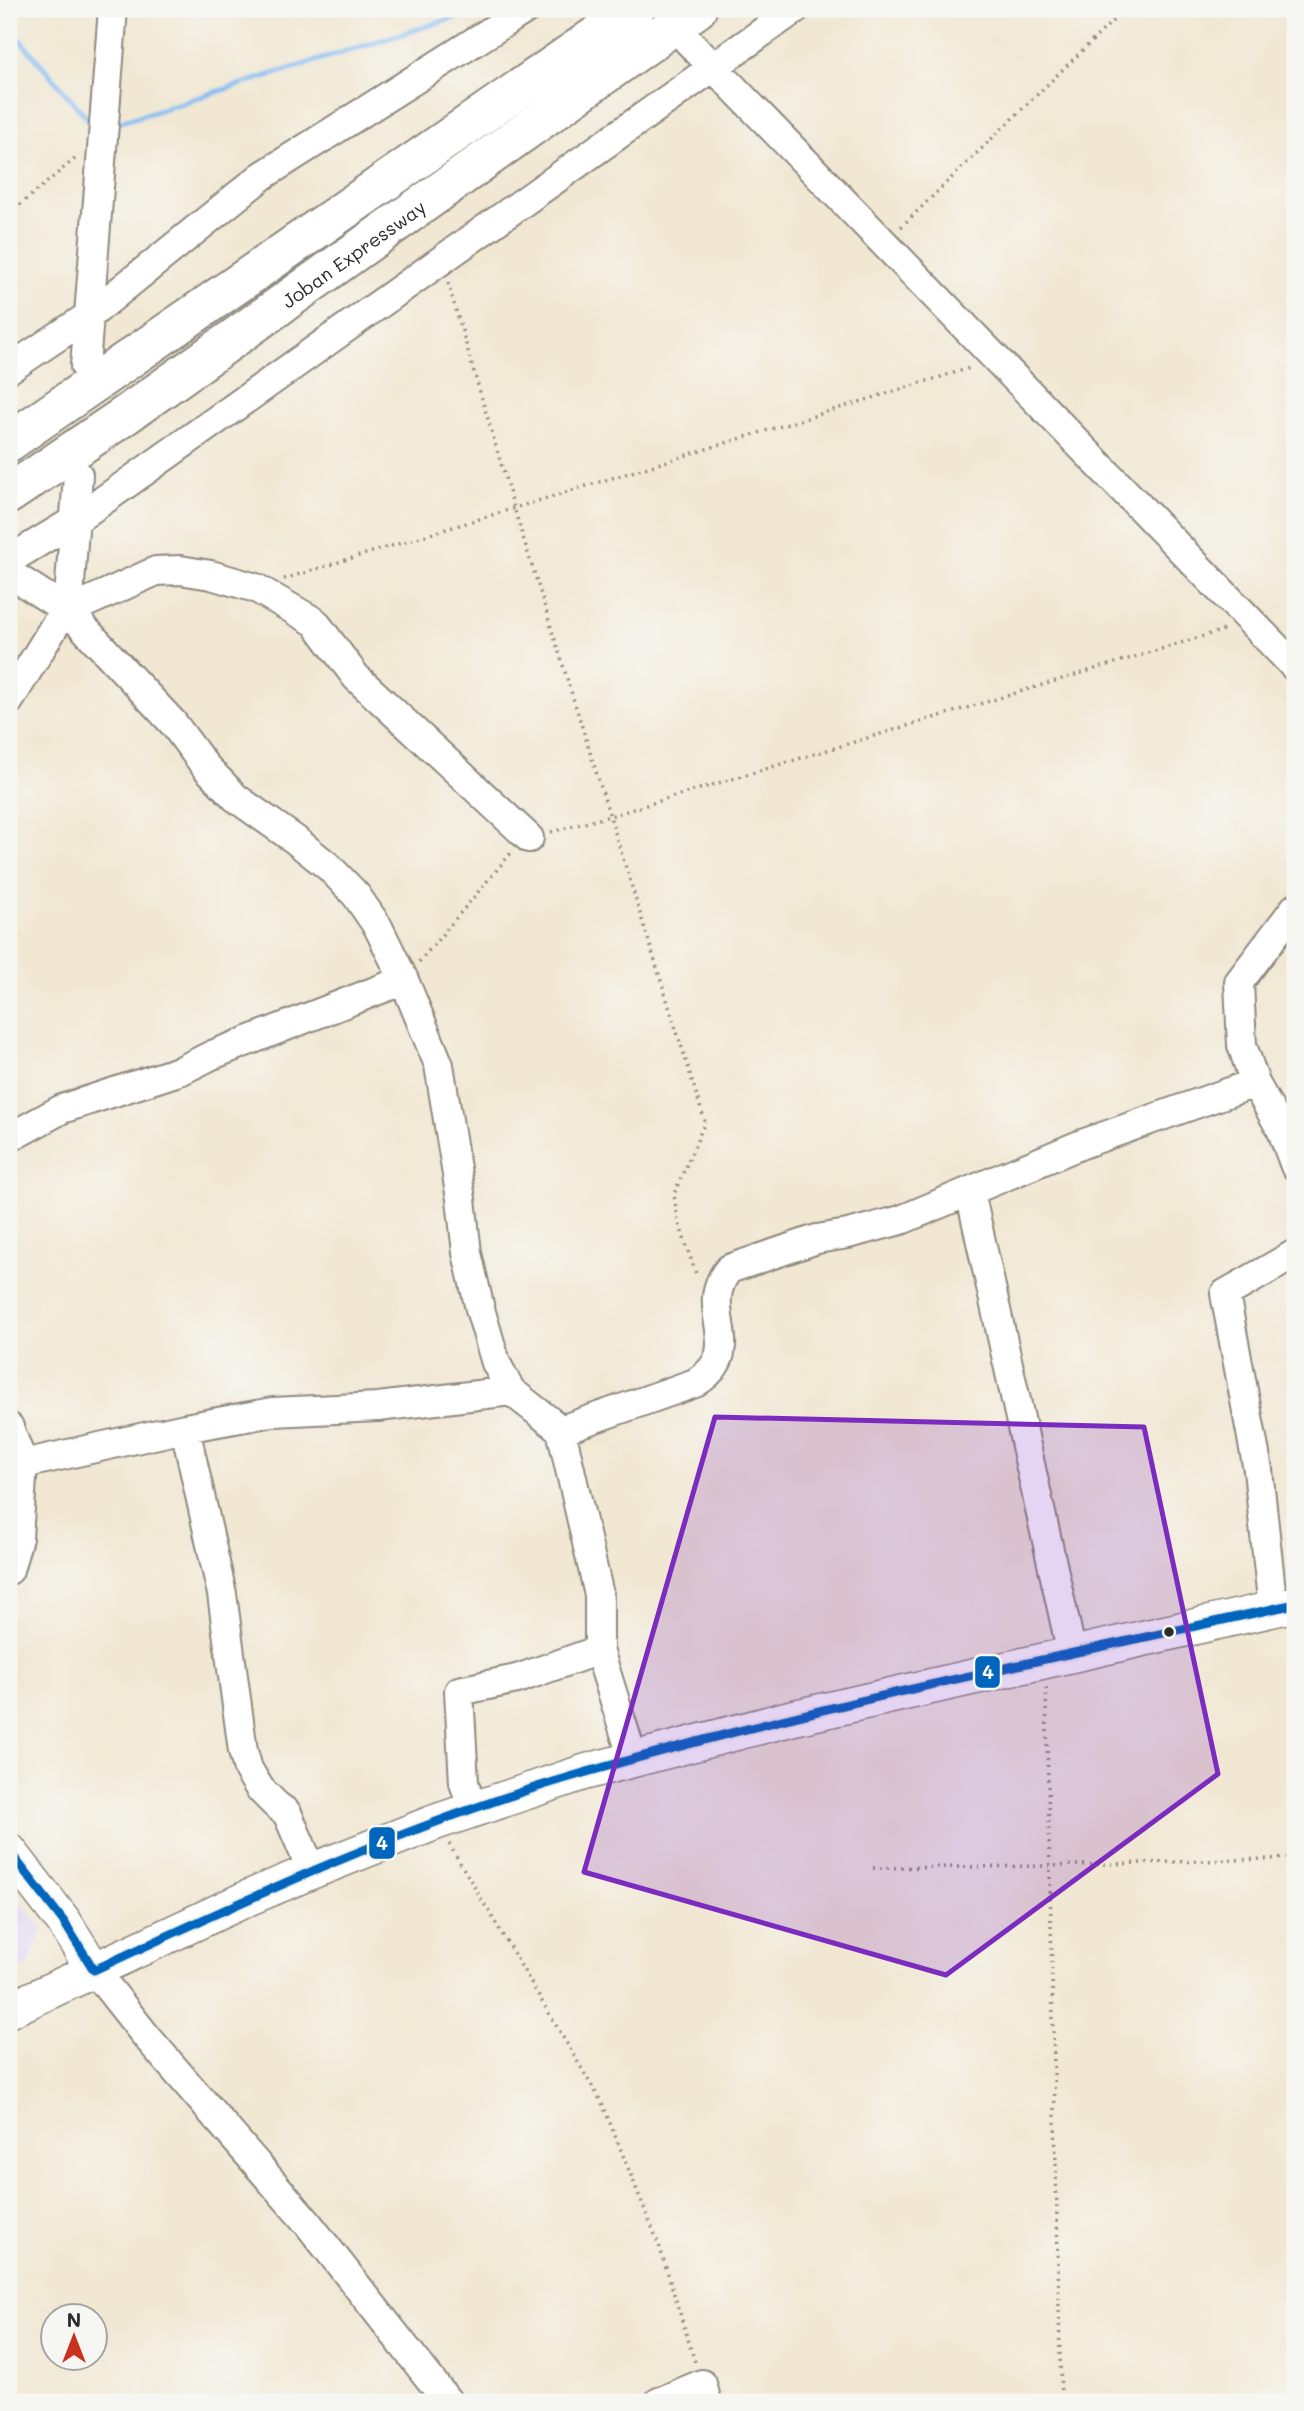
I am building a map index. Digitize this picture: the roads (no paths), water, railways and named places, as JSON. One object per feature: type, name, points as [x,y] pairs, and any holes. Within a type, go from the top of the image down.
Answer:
[{"type":"highway","points":[[9,442],[635,9]]},
{"type":"highway","name":"Joban Expressway","points":[[9,494],[692,25]]},
{"type":"main road","points":[[9,2010],[236,1903],[473,1809],[633,1759],[792,1718],[1284,1606]]},
{"type":"main road","points":[[9,1851],[64,1922],[94,1970]]},
{"type":"street","points":[[85,366],[113,9]]},
{"type":"street","points":[[9,369],[90,315],[262,176],[526,9]]},
{"type":"street","points":[[9,560],[76,519],[795,9]]},
{"type":"street","points":[[692,25],[714,68],[1295,667]]},
{"type":"street","points":[[68,611],[78,475]]},
{"type":"street","points":[[9,701],[57,622],[68,611],[156,571],[180,570],[256,588],[315,622],[356,677],[529,838]]},
{"type":"street","points":[[9,573],[68,611],[173,723],[205,766],[236,798],[294,838],[329,867],[356,895],[378,927],[404,980],[439,1065],[467,1253],[496,1363],[511,1391],[561,1430],[600,1595],[599,1650],[633,1759]]},
{"type":"street","points":[[1295,908],[1239,982],[1242,1045],[1255,1083],[1288,1128],[1295,1166]]},
{"type":"street","points":[[9,1138],[62,1109],[182,1070],[212,1055],[404,980]]},
{"type":"street","points":[[561,1430],[695,1383],[710,1373],[718,1360],[721,1343],[715,1294],[720,1280],[729,1269],[817,1239],[901,1220],[1082,1144],[1255,1083]]},
{"type":"street","points":[[970,1192],[1059,1658]]},
{"type":"street","points":[[1284,1606],[1225,1294],[1295,1254]]},
{"type":"street","points":[[23,1464],[185,1428],[273,1412],[378,1407],[511,1391]]},
{"type":"street","points":[[9,1427],[23,1464],[18,1538],[9,1570]]},
{"type":"street","points":[[185,1428],[222,1594],[243,1751],[248,1769],[260,1789],[287,1813],[312,1871]]},
{"type":"street","points":[[473,1809],[464,1783],[459,1691],[517,1679],[599,1650]]},
{"type":"street","points":[[94,1970],[146,2036],[306,2221],[448,2402]]},
{"type":"street","points":[[659,2402],[705,2393]]},
{"type":"waterway","points":[[111,125],[482,9]]},
{"type":"waterway","points":[[9,27],[93,125]]}]
